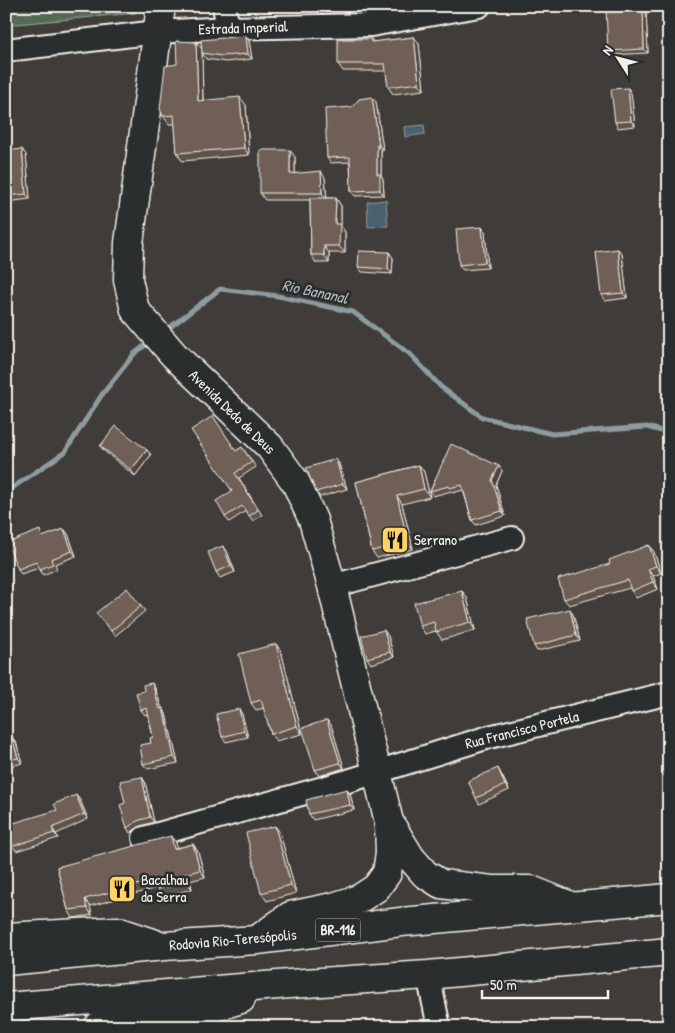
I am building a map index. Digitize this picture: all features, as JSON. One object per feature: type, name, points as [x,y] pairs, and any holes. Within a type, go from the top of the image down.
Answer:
[{"type":"main road","name":"Avenida Dedo de Deus","points":[[159,19],[129,243],[128,280],[135,310],[174,355],[270,447],[296,482],[314,520],[332,586],[389,822]]},
{"type":"main road","points":[[389,822],[411,858],[424,874],[441,884],[492,890],[532,890],[571,906]]},
{"type":"main road","points":[[256,940],[290,916],[333,907],[359,899],[376,888],[387,873],[390,853],[389,822]]},
{"type":"main road","name":"Rodovia Rio-Teresópolis","points":[[6,961],[164,946],[256,940],[401,922],[669,898]]},
{"type":"main road","points":[[6,937],[117,931],[164,946]]},
{"type":"main road","points":[[6,1007],[428,975],[669,952]]},
{"type":"main road","points":[[98,1027],[177,1018],[290,984]]},
{"type":"street","points":[[224,6],[228,28]]},
{"type":"street","name":"Estrada Imperial","points":[[6,50],[159,19],[228,28],[371,25],[480,6]]},
{"type":"street","points":[[332,586],[512,538]]},
{"type":"street","name":"Rua Francisco Portela","points":[[144,838],[348,781],[489,737],[669,693]]},
{"type":"street","points":[[428,975],[439,1027]]},
{"type":"green space","points":[[6,6],[136,6],[135,13],[6,25]]},
{"type":"water","points":[[424,125],[425,134],[405,137],[404,127]]},
{"type":"water","points":[[386,200],[388,226],[368,227],[367,202]]},
{"type":"building","points":[[643,7],[644,49],[608,51],[606,8]]},
{"type":"building","points":[[246,36],[248,54],[222,56],[202,53],[201,40]]},
{"type":"building","points":[[414,37],[419,83],[388,87],[385,64],[338,64],[338,39],[371,39],[371,42]]},
{"type":"building","points":[[176,41],[196,42],[198,101],[240,97],[244,148],[177,153],[174,115],[163,116],[160,109],[165,66],[177,64]]},
{"type":"building","points":[[628,88],[631,121],[615,122],[611,89]]},
{"type":"building","points":[[372,97],[379,145],[377,145],[377,174],[380,174],[380,190],[351,191],[350,157],[327,158],[325,109],[352,107],[359,99]]},
{"type":"building","points":[[22,149],[26,194],[6,196],[6,151]]},
{"type":"building","points":[[260,150],[290,150],[290,174],[321,171],[322,193],[260,193]]},
{"type":"building","points":[[310,198],[336,198],[335,224],[340,224],[339,246],[324,246],[324,255],[311,255]]},
{"type":"building","points":[[482,227],[485,262],[459,265],[456,229]]},
{"type":"building","points":[[618,249],[623,293],[601,295],[596,252]]},
{"type":"building","points":[[359,251],[389,252],[388,269],[358,267]]},
{"type":"building","points":[[213,416],[236,451],[242,447],[252,462],[235,473],[258,510],[249,516],[242,506],[225,517],[216,501],[232,491],[191,430]]},
{"type":"building","points":[[116,426],[147,450],[131,470],[100,446]]},
{"type":"building","points":[[451,444],[499,466],[492,480],[502,511],[472,520],[462,485],[430,491]]},
{"type":"building","points":[[336,459],[343,484],[316,492],[306,468]]},
{"type":"building","points":[[419,465],[424,489],[397,496],[408,542],[372,551],[356,482]]},
{"type":"building","points":[[64,529],[72,551],[51,559],[53,564],[40,569],[36,562],[18,569],[7,543],[40,530],[42,537]]},
{"type":"building","points":[[649,545],[656,566],[648,569],[653,582],[631,591],[628,580],[564,599],[558,579],[610,564],[609,560]]},
{"type":"building","points":[[223,546],[231,566],[216,572],[208,552]]},
{"type":"building","points":[[127,588],[141,606],[111,631],[96,613]]},
{"type":"building","points":[[462,591],[470,622],[436,632],[434,622],[420,626],[414,603]]},
{"type":"building","points":[[570,609],[576,635],[534,646],[527,619]]},
{"type":"building","points":[[384,630],[390,652],[367,658],[361,636]]},
{"type":"building","points":[[276,644],[297,726],[271,734],[261,700],[251,703],[239,654]]},
{"type":"building","points":[[152,683],[160,709],[163,708],[174,757],[143,764],[140,745],[151,743],[150,738],[153,737],[147,708],[141,710],[136,693],[144,691],[143,685]]},
{"type":"building","points":[[239,709],[244,731],[222,737],[216,714]]},
{"type":"building","points":[[327,720],[340,763],[315,770],[302,728]]},
{"type":"building","points":[[12,737],[18,758],[6,761],[6,739]]},
{"type":"building","points":[[498,768],[505,785],[476,798],[468,781]]},
{"type":"building","points":[[142,777],[150,817],[137,821],[127,828],[120,805],[125,803],[120,781]]},
{"type":"building","points":[[347,789],[350,805],[309,814],[306,800]]},
{"type":"building","points":[[76,795],[84,814],[52,828],[54,833],[13,846],[7,825],[57,810],[54,804]]},
{"type":"building","points":[[275,826],[291,885],[261,893],[246,833]]},
{"type":"building","points":[[171,836],[174,849],[193,844],[200,870],[185,874],[187,882],[157,889],[155,880],[85,899],[87,908],[68,910],[57,867]]},
{"type":"waterway","name":"Rio Bananal","points":[[165,331],[220,289],[278,296],[353,312],[410,354],[441,387],[482,417],[552,434],[647,427],[669,433]]},
{"type":"waterway","name":"Rio Bananal","points":[[6,499],[12,488],[65,452],[101,396],[134,354],[152,340]]},
{"type":"place","name":"Serrano","points":[[395,540]]},
{"type":"place","name":"Bacalhau da Serra","points":[[122,889]]}]
